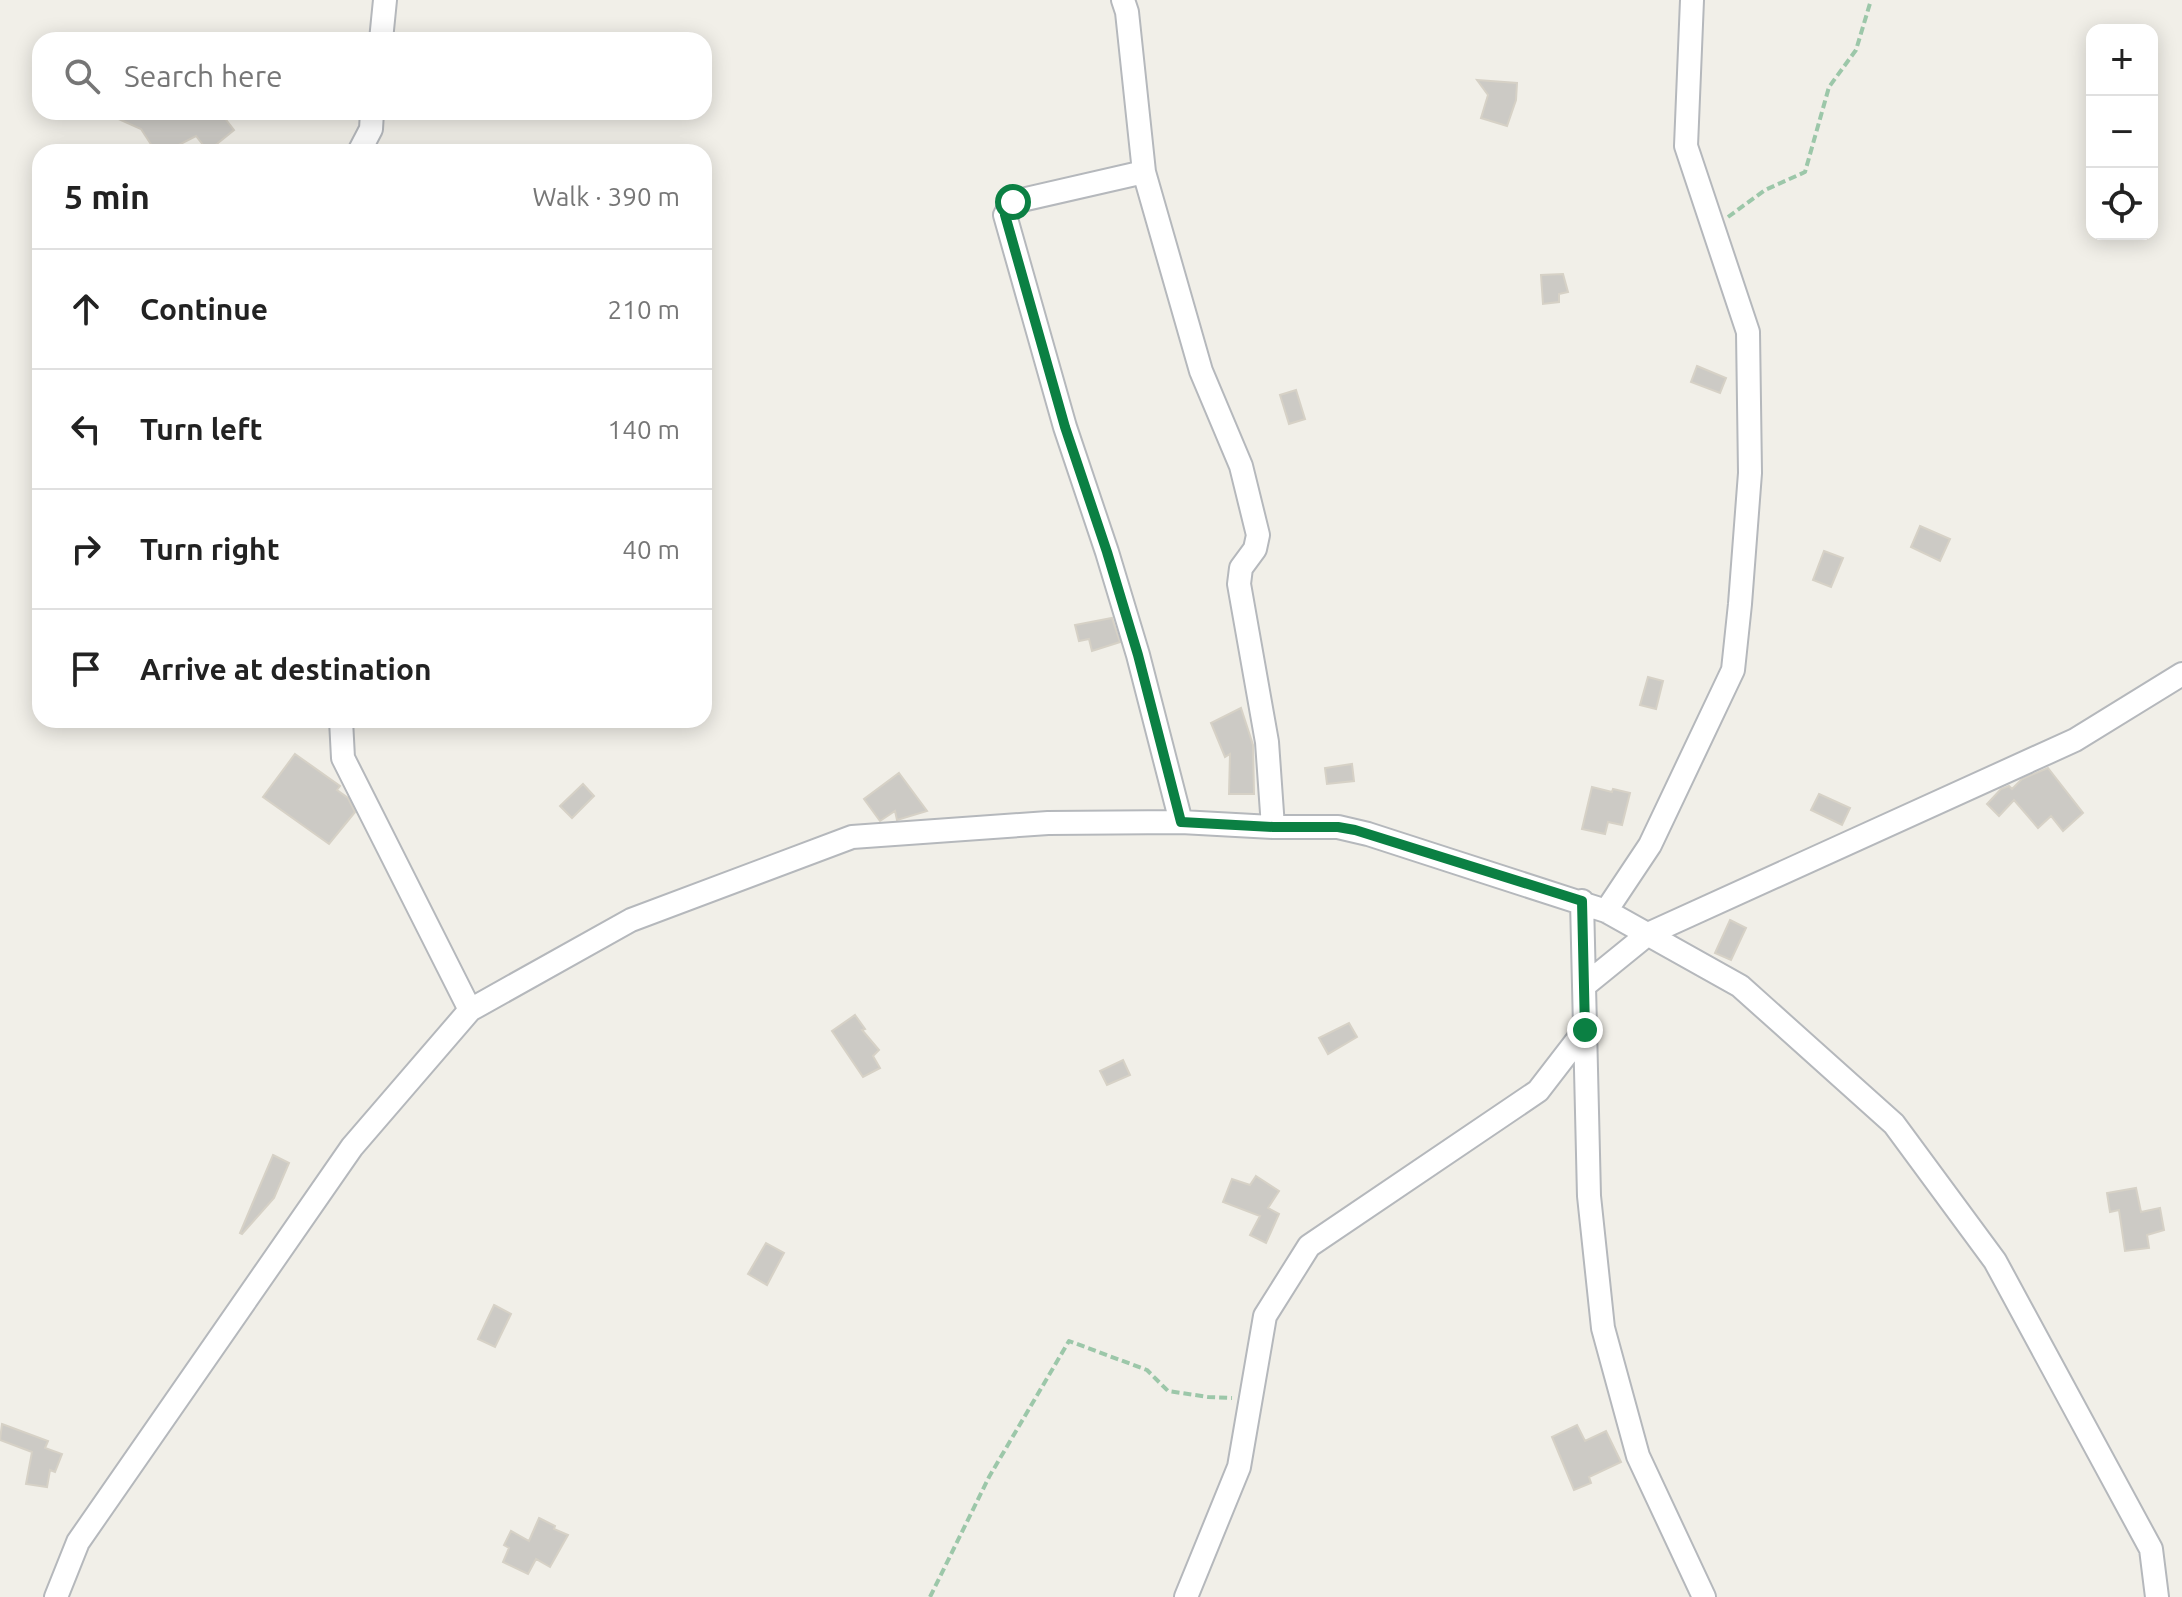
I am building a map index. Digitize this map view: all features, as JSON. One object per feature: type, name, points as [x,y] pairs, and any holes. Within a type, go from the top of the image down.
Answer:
[{"type":"street","points":[[382,32],[385,0]]},
{"type":"street","points":[[1123,0],[1127,12],[1144,172],[1201,371],[1241,466],[1258,535],[1255,549],[1241,568],[1239,584],[1267,742],[1273,827]]},
{"type":"street","points":[[1606,911],[1650,845],[1733,670],[1750,473],[1748,332],[1686,146],[1692,0]]},
{"type":"street","points":[[363,144],[371,129],[372,120]]},
{"type":"street","points":[[1144,172],[1013,202],[1005,215],[1065,427],[1138,655],[1181,822]]},
{"type":"street","points":[[1584,986],[1648,934],[2075,740],[2182,674]]},
{"type":"street","points":[[341,728],[343,758],[470,1010]]},
{"type":"street","points":[[56,1597],[78,1542],[352,1147],[470,1010],[631,920],[852,837],[1048,823],[1181,822],[1355,830],[1582,901],[1606,911],[1740,986],[1894,1124],[1995,1261],[2151,1549],[2157,1597]]},
{"type":"street","points":[[1582,901],[1589,1196],[1603,1328],[1638,1456],[1704,1597]]},
{"type":"street","points":[[1186,1597],[1239,1467],[1265,1316],[1309,1246],[1538,1091],[1585,1030]]},
{"type":"path","points":[[1713,227],[1765,190],[1805,172],[1829,87],[1856,50],[1871,0]]},
{"type":"path","points":[[930,1597],[989,1477],[1069,1341],[1147,1370],[1168,1391],[1208,1397],[1251,1398]]},
{"type":"building","points":[[1477,80],[1517,83],[1516,100],[1507,126],[1481,118],[1488,95]]},
{"type":"building","points":[[121,120],[226,120],[234,130],[217,144],[202,144],[196,136],[180,144],[151,144],[141,129]]},
{"type":"building","points":[[1563,274],[1568,292],[1559,294],[1559,302],[1543,304],[1541,275]]},
{"type":"building","points":[[1697,366],[1726,378],[1720,393],[1691,382]]},
{"type":"building","points":[[1296,390],[1305,419],[1289,424],[1280,395]]},
{"type":"building","points":[[1920,526],[1950,539],[1940,561],[1911,547]]},
{"type":"building","points":[[1824,551],[1843,558],[1831,587],[1813,580]]},
{"type":"building","points":[[1112,618],[1120,642],[1092,651],[1089,639],[1079,641],[1075,625]]},
{"type":"building","points":[[1648,677],[1663,681],[1656,709],[1640,705]]},
{"type":"building","points":[[1241,708],[1253,745],[1254,794],[1229,794],[1230,754],[1225,757],[1211,723]]},
{"type":"building","points":[[295,754],[340,786],[337,790],[348,798],[355,812],[329,844],[263,797]]},
{"type":"building","points":[[1352,764],[1354,781],[1327,784],[1325,768]]},
{"type":"building","points":[[2048,768],[2083,813],[2063,831],[2051,816],[2038,828],[2014,800],[1999,816],[1987,804],[2001,789],[2009,786],[2012,789],[2022,779]]},
{"type":"building","points":[[899,773],[927,811],[897,820],[895,811],[880,821],[864,799]]},
{"type":"building","points":[[583,784],[594,796],[572,818],[560,806]]},
{"type":"building","points":[[1592,787],[1630,793],[1622,825],[1608,822],[1605,834],[1582,829]]},
{"type":"building","points":[[1819,794],[1850,808],[1842,825],[1811,810]]},
{"type":"building","points":[[1730,920],[1746,928],[1731,960],[1715,953]]},
{"type":"building","points":[[855,1015],[865,1029],[862,1030],[879,1050],[873,1056],[880,1068],[863,1077],[832,1031]]},
{"type":"building","points":[[1349,1023],[1357,1037],[1328,1054],[1319,1038]]},
{"type":"building","points":[[1123,1060],[1130,1075],[1107,1085],[1100,1071]]},
{"type":"building","points":[[273,1155],[289,1163],[274,1198],[242,1234],[240,1233]]},
{"type":"building","points":[[1256,1176],[1279,1191],[1268,1208],[1279,1214],[1266,1243],[1250,1235],[1260,1216],[1223,1202],[1232,1179],[1250,1185]]},
{"type":"building","points":[[2136,1188],[2141,1212],[2160,1208],[2164,1230],[2147,1235],[2149,1248],[2125,1251],[2119,1210],[2110,1212],[2107,1193]]},
{"type":"building","points":[[766,1243],[784,1253],[767,1285],[748,1274]]},
{"type":"building","points":[[494,1305],[511,1314],[495,1347],[478,1339]]},
{"type":"building","points":[[2,1424],[48,1441],[45,1448],[62,1454],[55,1472],[50,1470],[47,1487],[26,1484],[32,1452],[0,1440]]},
{"type":"building","points":[[1577,1425],[1585,1441],[1606,1431],[1621,1462],[1589,1477],[1591,1483],[1574,1490],[1552,1437]]},
{"type":"building","points":[[539,1518],[568,1535],[550,1567],[536,1559],[528,1574],[503,1562],[509,1548],[504,1545],[511,1531],[529,1541]]},
{"type":"route","points":[[1013,202],[1005,215],[1022,278],[1065,427],[1138,655],[1181,822],[1355,830],[1582,901],[1585,1030]]}]
